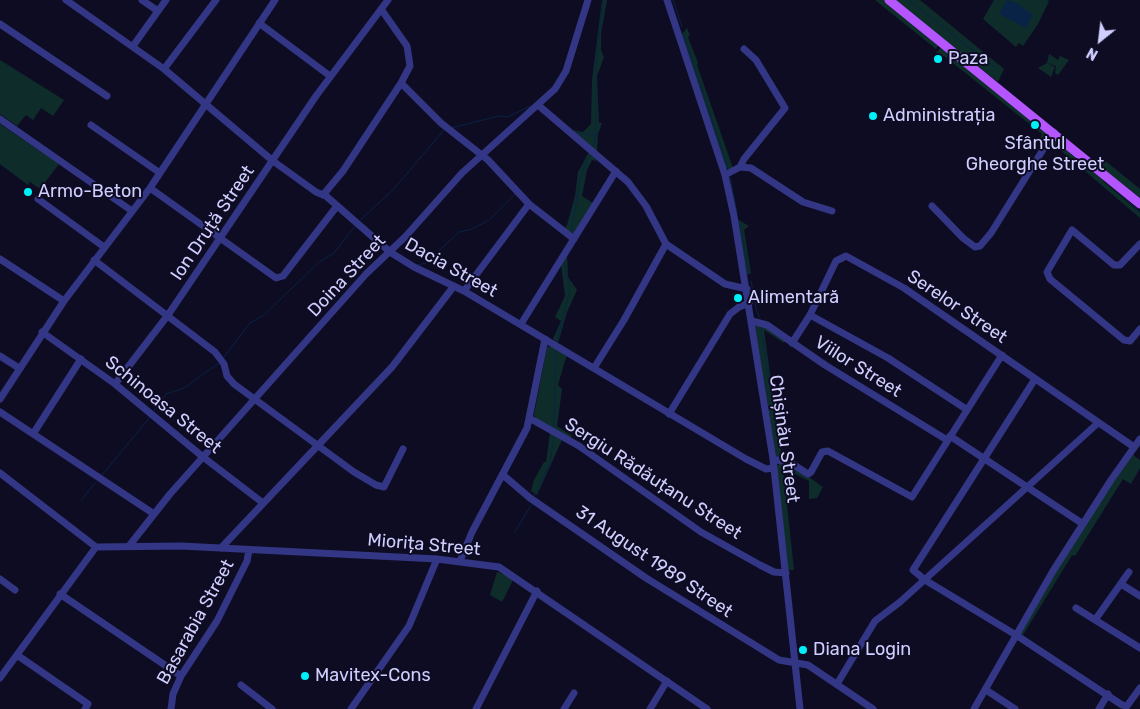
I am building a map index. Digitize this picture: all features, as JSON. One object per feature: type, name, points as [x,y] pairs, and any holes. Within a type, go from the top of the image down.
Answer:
[{"type":"main road","points":[[889,0],[1054,132],[1140,204]]},
{"type":"street","name":"Dacia Street","points":[[66,0],[164,69],[273,161],[323,195],[390,252],[414,267],[464,291],[521,324],[746,459],[766,468],[774,468]]},
{"type":"street","points":[[142,0],[158,11]]},
{"type":"street","points":[[133,46],[166,0]]},
{"type":"street","points":[[164,69],[216,0]]},
{"type":"street","points":[[0,399],[64,301],[150,188],[275,0]]},
{"type":"street","name":"Ion Druță Street","points":[[115,384],[168,315],[330,76],[388,0]]},
{"type":"street","name":"Doina Street","points":[[129,546],[203,457],[366,274],[390,252],[481,155],[555,89],[566,71],[588,0]]},
{"type":"street","name":"Chișinău Street","points":[[668,0],[725,175],[747,289],[773,459],[800,709]]},
{"type":"street","points":[[323,195],[343,171],[401,83],[410,66],[407,46],[381,9]]},
{"type":"street","points":[[259,23],[330,76]]},
{"type":"street","points":[[0,24],[107,96]]},
{"type":"street","points":[[740,167],[744,159],[784,111],[784,105],[756,60],[744,49]]},
{"type":"street","points":[[401,83],[440,123],[481,155],[529,204],[574,239]]},
{"type":"street","points":[[538,105],[628,182],[642,200],[666,244],[726,284],[747,289]]},
{"type":"street","points":[[0,119],[132,211]]},
{"type":"street","points":[[91,125],[160,173]]},
{"type":"street","points":[[932,206],[963,238],[975,247],[980,246],[991,233],[1054,132]]},
{"type":"street","points":[[725,175],[740,167],[751,168],[803,202],[832,211]]},
{"type":"street","points":[[521,324],[616,172]]},
{"type":"street","points":[[150,188],[276,278],[279,278],[337,206]]},
{"type":"street","points":[[38,199],[104,247]]},
{"type":"street","points":[[464,291],[529,204]]},
{"type":"street","points":[[1140,244],[1120,265],[1114,266],[1072,230],[1047,272],[1050,279],[1124,340],[1130,341],[1140,329]]},
{"type":"street","points":[[594,368],[624,320],[666,244]]},
{"type":"street","name":"Serelor Street","points":[[792,342],[810,315],[836,261],[846,256],[904,288],[1134,447]]},
{"type":"street","points":[[0,259],[64,301]]},
{"type":"street","points":[[94,260],[215,352],[224,364],[230,380],[354,472],[381,487],[386,485],[403,449]]},
{"type":"street","points":[[221,548],[392,367],[454,286]]},
{"type":"street","points":[[669,414],[730,314],[738,307],[748,303]]},
{"type":"street","points":[[810,315],[888,358],[966,410]]},
{"type":"street","name":"Viilor Street","points":[[752,321],[762,322],[984,458],[1083,524]]},
{"type":"street","name":"Schinoasa Street","points":[[42,332],[115,384],[203,457],[263,503]]},
{"type":"street","points":[[460,562],[472,532],[531,419],[545,339]]},
{"type":"street","points":[[773,459],[792,464],[808,474],[812,472],[822,452],[828,451],[912,497],[1002,355]]},
{"type":"street","points":[[0,356],[19,368]]},
{"type":"street","points":[[33,434],[81,359]]},
{"type":"street","points":[[1035,379],[913,570],[925,580],[1016,635],[1122,705],[1127,706],[1138,697],[1140,688]]},
{"type":"street","points":[[0,412],[154,514]]},
{"type":"street","name":"Sergiu Rădăuțanu Street","points":[[531,419],[579,446],[701,532],[774,572],[786,573]]},
{"type":"street","points":[[837,684],[875,621],[925,580],[1098,423]]},
{"type":"street","points":[[974,709],[1083,524],[1140,439]]},
{"type":"street","points":[[0,474],[96,547],[0,678]]},
{"type":"street","name":"31 August 1989 Street","points":[[503,475],[530,498],[646,578],[779,660],[808,665],[874,709]]},
{"type":"street","name":"Miorița Street","points":[[96,547],[221,548],[437,559],[499,567],[537,591],[706,709]]},
{"type":"street","name":"Basarabia Street","points":[[171,709],[173,694],[181,676],[217,621],[247,561],[249,550]]},
{"type":"street","points":[[350,709],[408,626],[437,559]]},
{"type":"street","points":[[1095,620],[1129,572]]},
{"type":"street","points":[[0,579],[15,590]]},
{"type":"street","points":[[1120,584],[1140,596]]},
{"type":"street","points":[[476,709],[537,591]]},
{"type":"street","points":[[60,594],[181,676]]},
{"type":"street","points":[[1076,608],[1140,648]]},
{"type":"street","points":[[17,655],[86,707]]},
{"type":"street","points":[[650,709],[667,681]]},
{"type":"street","points":[[241,685],[272,709]]},
{"type":"street","points":[[986,690],[1015,709]]},
{"type":"street","points":[[564,709],[574,693]]},
{"type":"street","points":[[1099,709],[1108,694]]},
{"type":"green space","points":[[602,0],[607,0],[601,34],[601,50],[604,57],[597,76],[599,123],[602,123],[598,134],[597,153],[572,130],[583,132],[591,124],[592,80]]},
{"type":"green space","points":[[875,0],[885,0],[939,44],[936,49]]},
{"type":"green space","points":[[892,0],[920,0],[1004,69],[998,82]]},
{"type":"green space","points":[[994,0],[1049,1],[1038,24],[1023,46],[1019,43],[1016,47],[983,19]]},
{"type":"green space","points":[[687,28],[697,65],[733,168],[730,170],[726,168],[682,34]]},
{"type":"green space","points":[[942,46],[1051,133],[1043,144],[1039,140],[1042,134],[944,56],[932,58]]},
{"type":"green space","points":[[1049,54],[1058,60],[1060,56],[1069,60],[1058,75],[1055,73],[1056,66],[1047,63]]},
{"type":"green space","points":[[0,60],[64,100],[53,116],[41,108],[33,120],[26,115],[17,126],[0,114]]},
{"type":"green space","points":[[1047,63],[1055,67],[1051,77],[1038,68]]},
{"type":"green space","points":[[0,124],[59,164],[40,189],[30,182],[28,185],[0,164]]},
{"type":"green space","points":[[1055,136],[1106,177],[1103,181],[1140,213],[1140,218],[1051,142]]},
{"type":"green space","points":[[589,152],[597,161],[592,160],[587,170],[582,196],[593,203],[573,235],[564,229],[567,225],[575,196],[578,172]]},
{"type":"green space","points":[[1103,159],[1140,189],[1140,200],[1099,164]]},
{"type":"green space","points":[[737,219],[749,226],[744,230],[751,273],[747,275]]},
{"type":"green space","points":[[567,254],[568,277],[577,290],[567,312],[558,343],[553,339],[561,321],[555,317],[565,296],[561,264]]},
{"type":"green space","points":[[755,326],[765,326],[786,339],[784,343],[764,330],[771,381],[775,387],[772,390],[781,453],[783,457],[791,460],[776,456]]},
{"type":"green space","points":[[554,346],[567,354],[558,385],[562,389],[557,426],[572,436],[571,439],[539,422],[534,415],[547,347]]},
{"type":"green space","points":[[550,433],[562,440],[537,495],[531,491],[534,480],[544,462],[546,462]]},
{"type":"green space","points":[[1140,442],[1140,446],[1133,455],[1140,460],[1140,468],[1131,484],[1123,479],[1075,556],[1072,555],[1023,635],[1021,634],[1020,630],[1110,485]]},
{"type":"green space","points":[[782,462],[796,468],[823,487],[817,498],[809,499],[809,481],[783,468],[794,570],[788,570],[777,466]]},
{"type":"green space","points":[[497,572],[514,578],[502,602],[490,595]]},
{"type":"water","points":[[1007,0],[1017,3],[1033,15],[1026,28],[999,14]]},
{"type":"waterway","points":[[593,146],[596,135],[596,65],[603,0]]},
{"type":"waterway","points":[[673,0],[682,27]]},
{"type":"waterway","points":[[909,0],[994,67]]},
{"type":"waterway","points":[[684,35],[728,168]]},
{"type":"waterway","points":[[451,128],[499,116],[508,117],[530,106]]},
{"type":"waterway","points":[[360,220],[393,190],[444,130]]},
{"type":"waterway","points":[[574,132],[595,135]]},
{"type":"waterway","points":[[571,232],[581,175],[590,155]]},
{"type":"waterway","points":[[1096,173],[1140,212]]},
{"type":"waterway","points":[[730,177],[737,213]]},
{"type":"waterway","points":[[418,265],[426,263],[459,232],[472,229],[489,220],[515,194]]},
{"type":"waterway","points":[[739,221],[749,273]]},
{"type":"waterway","points":[[224,357],[250,323],[264,315],[319,262],[334,253],[355,226]]},
{"type":"waterway","points":[[557,342],[570,289],[564,261]]},
{"type":"waterway","points":[[751,281],[760,318]]},
{"type":"waterway","points":[[761,327],[776,425]]},
{"type":"waterway","points":[[554,426],[556,351]]},
{"type":"waterway","points":[[154,411],[166,394],[184,388],[219,363]]},
{"type":"waterway","points":[[102,475],[150,417]]},
{"type":"waterway","points":[[534,496],[550,463],[554,437]]},
{"type":"waterway","points":[[81,500],[96,482]]},
{"type":"waterway","points":[[515,532],[531,505]]},
{"type":"place","name":"Paza","points":[[938,59]]},
{"type":"place","name":"Administrația","points":[[873,116]]},
{"type":"place","name":"Sfântul Gheorghe Street","points":[[1035,125]]},
{"type":"place","name":"Armo-Beton","points":[[28,192]]},
{"type":"place","name":"Alimentară","points":[[738,298]]},
{"type":"place","name":"Diana Login","points":[[803,650]]},
{"type":"place","name":"Mavitex-Cons","points":[[305,676]]}]
